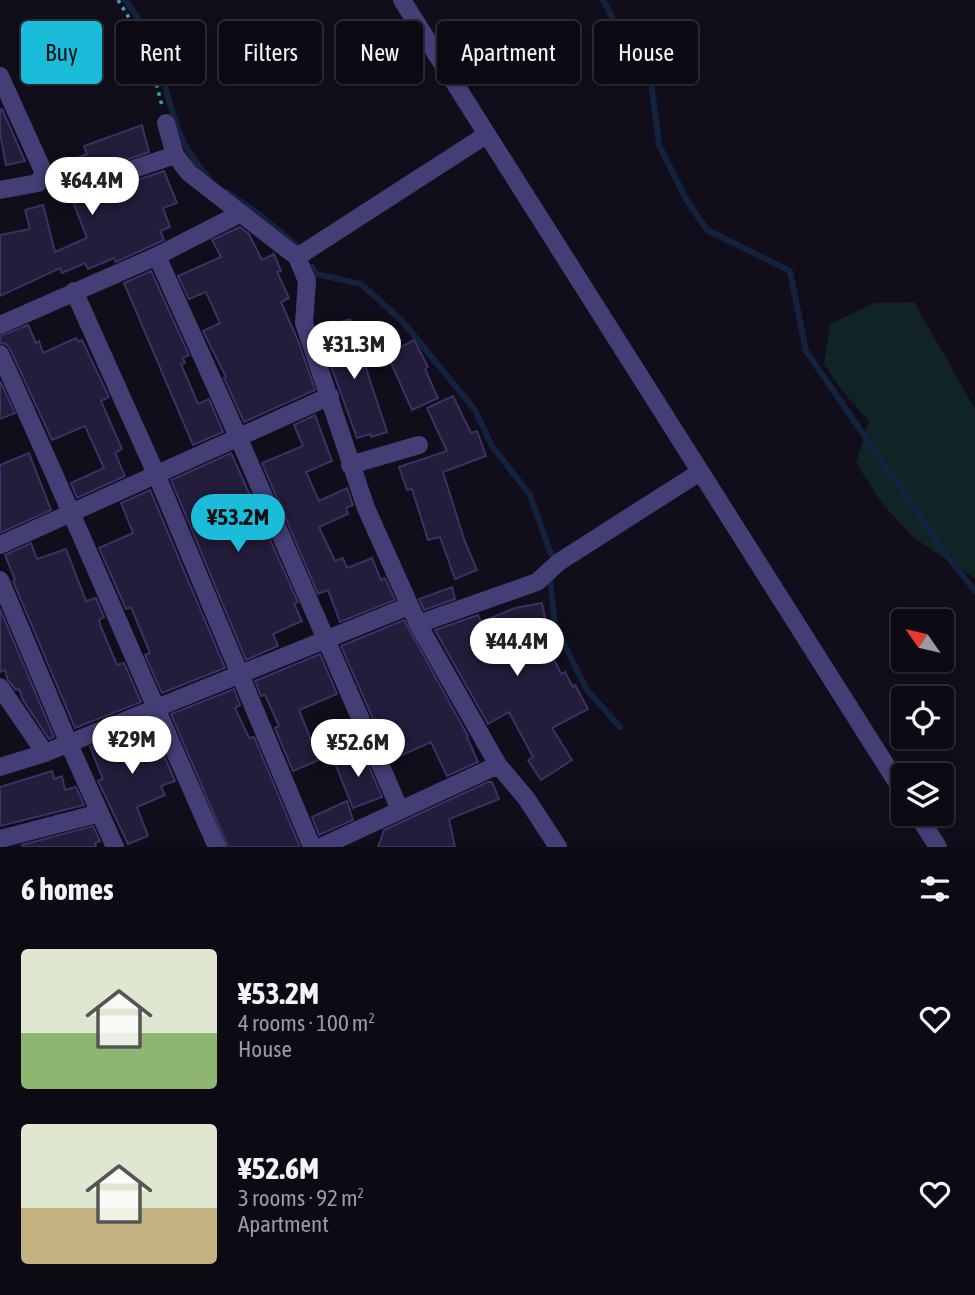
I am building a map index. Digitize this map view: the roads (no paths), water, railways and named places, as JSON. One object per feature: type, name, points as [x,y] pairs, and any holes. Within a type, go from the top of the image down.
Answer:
[{"type":"street","points":[[402,0],[891,773]]},
{"type":"street","points":[[0,76],[44,173],[38,183],[0,190]]},
{"type":"street","points":[[166,123],[175,155],[189,173],[297,257],[307,281],[304,323],[366,508],[386,548],[409,606],[498,765],[526,798],[558,847]]},
{"type":"street","points":[[297,257],[486,135]]},
{"type":"street","points":[[95,182],[175,155]]},
{"type":"street","points":[[0,325],[157,256],[241,214]]},
{"type":"street","points":[[157,256],[400,810]]},
{"type":"street","points":[[74,291],[157,476],[312,847]]},
{"type":"street","points":[[0,354],[73,514],[217,847]]},
{"type":"street","points":[[0,545],[330,396]]},
{"type":"street","points":[[351,465],[419,445]]},
{"type":"street","points":[[418,624],[537,582],[559,562],[701,472]]},
{"type":"street","points":[[0,580],[116,847]]},
{"type":"street","points":[[0,767],[69,744],[409,606]]},
{"type":"street","points":[[0,687],[45,753]]},
{"type":"street","points":[[321,847],[498,765]]},
{"type":"street","points":[[0,839],[100,813]]},
{"type":"street","points":[[925,826],[938,847]]},
{"type":"waterway","points":[[125,0],[137,16],[153,49],[183,141],[209,179]]},
{"type":"waterway","points":[[603,0],[625,41],[645,61],[652,89],[659,145],[686,199],[707,230],[790,271],[806,351],[948,557],[975,591]]},
{"type":"waterway","points":[[227,192],[297,246]]},
{"type":"waterway","points":[[312,267],[316,274],[361,284],[402,321],[475,410],[492,446],[530,495],[551,554]]},
{"type":"waterway","points":[[550,579],[555,626],[587,690],[620,727]]}]
